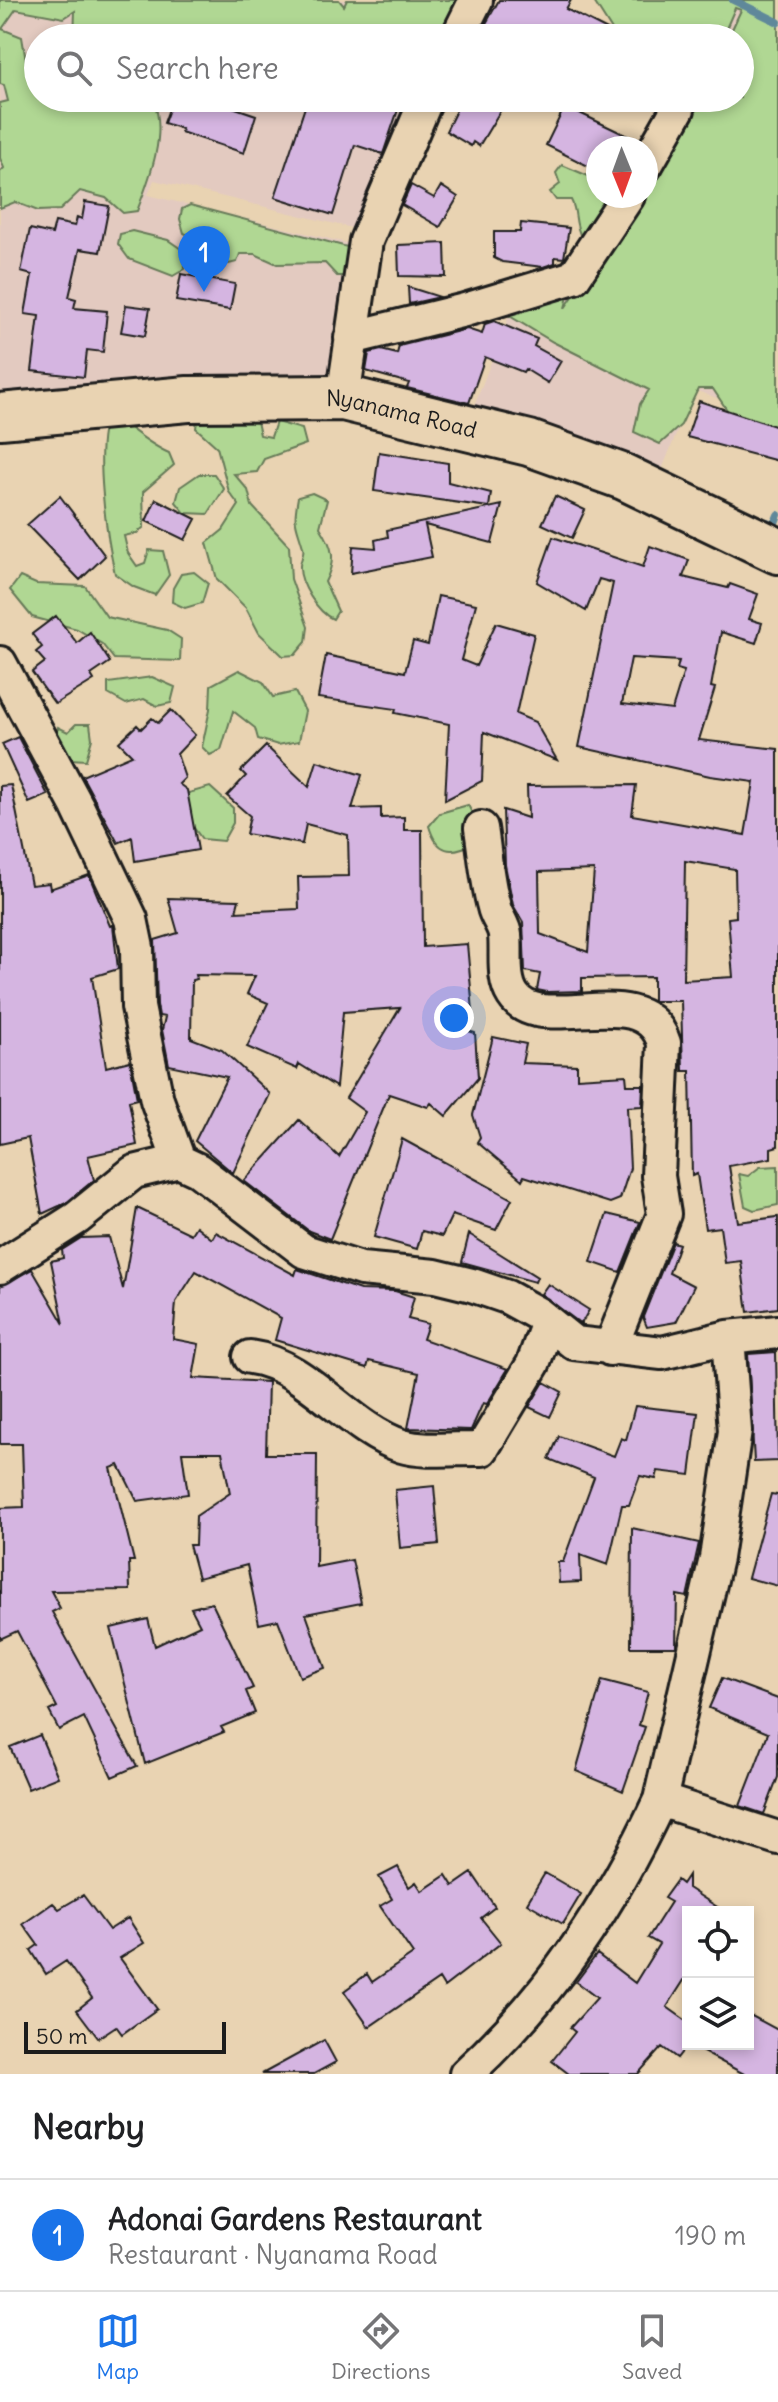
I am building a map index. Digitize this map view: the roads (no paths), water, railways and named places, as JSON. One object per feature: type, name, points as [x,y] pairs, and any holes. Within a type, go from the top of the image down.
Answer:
[{"type":"street","points":[[464,24],[476,0]]},
{"type":"street","points":[[343,398],[366,241],[421,112]]},
{"type":"street","points":[[658,144],[676,112]]},
{"type":"street","points":[[351,338],[465,310],[574,277],[620,208]]},
{"type":"street","name":"Nyanama Road","points":[[0,416],[188,399],[343,398],[529,443],[624,477],[778,551]]},
{"type":"street","points":[[0,663],[77,806],[131,919],[137,948],[138,1007],[157,1100],[179,1161]]},
{"type":"street","points":[[481,828],[494,908],[505,931],[506,973],[513,996],[526,1006],[544,1010],[590,1009],[648,1019],[659,1028],[664,1043],[658,1176],[664,1214],[610,1349]]},
{"type":"street","points":[[0,1267],[77,1218],[134,1172],[179,1161],[198,1170],[304,1251],[333,1263],[361,1269],[435,1276],[472,1285],[507,1297],[548,1322],[574,1343],[662,1353],[728,1337],[778,1332]]},
{"type":"street","points":[[250,1357],[271,1360],[357,1422],[404,1447],[482,1449],[533,1364],[548,1322]]},
{"type":"street","points":[[466,2074],[513,2031],[589,1933],[660,1800],[716,1558],[735,1431],[728,1337]]},
{"type":"street","points":[[660,1800],[778,1838]]},
{"type":"waterway","points":[[733,0],[778,22]]},
{"type":"waterway","points":[[767,522],[774,525],[778,515]]},
{"type":"place","name":"Adonai Gardens Restaurant","points":[[204,292]]}]
